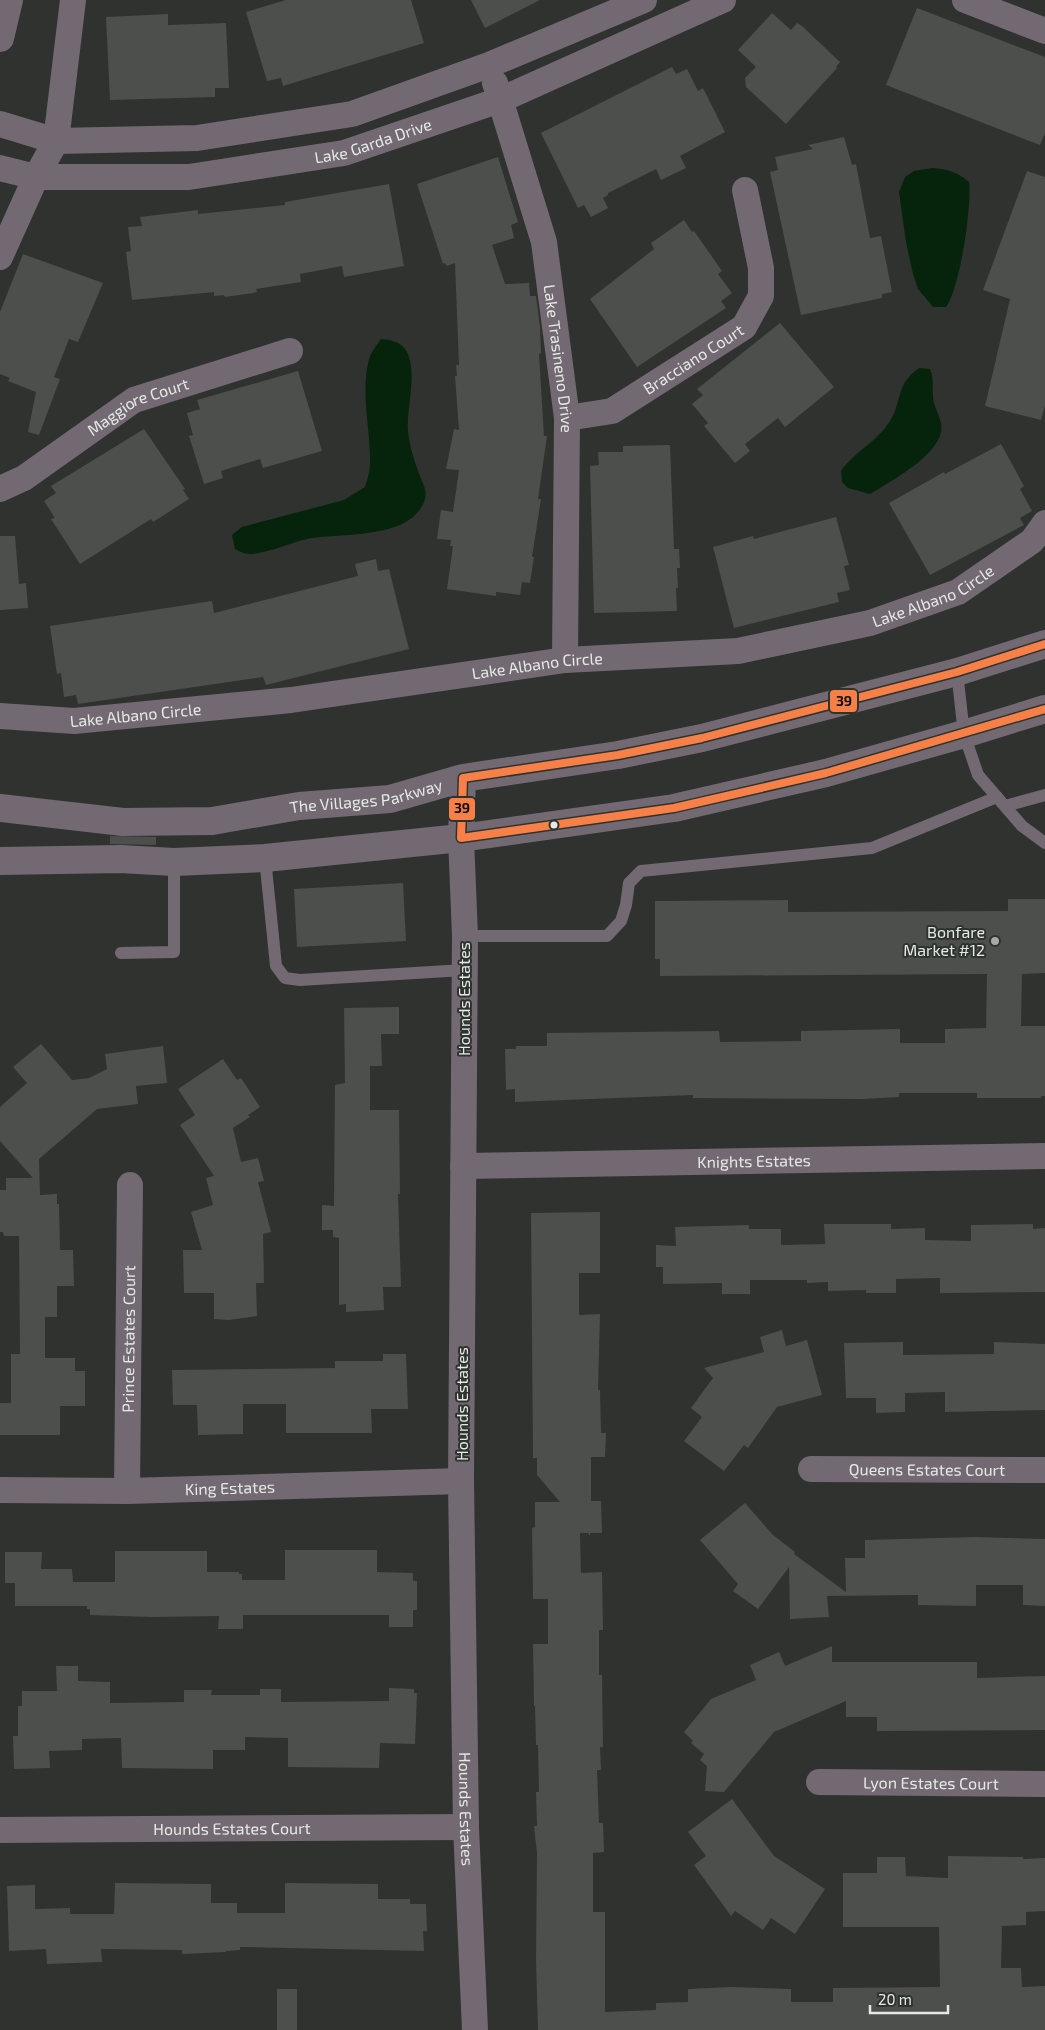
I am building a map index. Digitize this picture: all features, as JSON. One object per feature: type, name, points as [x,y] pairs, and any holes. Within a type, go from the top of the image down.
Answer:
[{"type":"street","points":[[0,38],[9,0]]},
{"type":"street","points":[[0,257],[36,177],[56,141],[73,0]]},
{"type":"street","name":"Lake Garda Drive","points":[[0,124],[56,141],[197,138],[352,114],[489,65],[644,0]]},
{"type":"street","name":"Lake Garda Drive","points":[[0,168],[36,177],[189,177],[344,153],[500,100],[723,0]]},
{"type":"street","points":[[965,0],[1045,31]]},
{"type":"street","name":"Lake Trasineno Drive","points":[[489,65],[544,242],[567,418],[565,660]]},
{"type":"street","name":"Bracciano Court","points":[[567,418],[612,411],[744,327],[761,296],[761,268],[745,190]]},
{"type":"street","name":"Maggiore Court","points":[[0,489],[24,478],[134,400],[290,351]]},
{"type":"street","name":"Lake Albano Circle","points":[[0,716],[74,721],[281,701],[565,660],[738,651],[870,623],[958,592],[1032,542],[1045,523]]},
{"type":"street","name":"The Villages Parkway","points":[[0,808],[124,822],[212,821],[299,806],[390,799],[463,778],[618,755],[702,738],[956,672],[1045,644]]},
{"type":"street","points":[[0,861],[120,859],[174,862],[264,858],[460,838],[674,808],[826,773],[1045,709]]},
{"type":"street","name":"Hounds Estates","points":[[463,778],[460,838],[465,936],[461,1481],[466,1827],[475,2030]]},
{"type":"street","name":"Knights Estates","points":[[463,1166],[1045,1156]]},
{"type":"street","name":"Prince Estates Court","points":[[127,1491],[130,1185]]},
{"type":"street","name":"Queens Estates Court","points":[[811,1469],[1045,1470]]},
{"type":"street","name":"King Estates","points":[[0,1490],[127,1491],[461,1481]]},
{"type":"street","name":"Lyon Estates Court","points":[[819,1782],[1045,1784]]},
{"type":"street","name":"Hounds Estates Court","points":[[0,1830],[466,1827]]},
{"type":"lane","points":[[956,672],[964,734],[978,775],[1022,826],[1045,843]]},
{"type":"lane","points":[[465,936],[607,936],[621,921],[626,905],[629,883],[641,871],[872,848],[1001,802],[1045,795]]},
{"type":"lane","points":[[264,858],[276,966],[285,978],[300,980],[464,970]]},
{"type":"lane","points":[[121,952],[174,952],[174,862]]},
{"type":"shaded area","points":[[932,168],[952,172],[969,182],[969,209],[964,246],[956,283],[946,307],[933,307],[918,289],[906,242],[899,192],[905,177],[914,171]]},
{"type":"shaded area","points":[[381,339],[391,340],[400,344],[409,357],[412,377],[408,431],[413,455],[426,495],[422,506],[408,521],[382,530],[352,535],[312,538],[256,553],[247,554],[235,549],[232,535],[242,527],[344,500],[365,487],[370,464],[366,372],[370,356]]},
{"type":"shaded area","points":[[919,368],[930,369],[933,381],[934,403],[941,424],[941,432],[937,441],[931,450],[911,468],[870,494],[848,488],[842,482],[841,471],[852,458],[885,428],[894,413],[906,380]]},
{"type":"building","points":[[286,0],[411,0],[424,43],[283,86],[281,78],[267,81],[246,12]]},
{"type":"building","points":[[471,0],[540,0],[485,28]]},
{"type":"building","points":[[917,8],[1045,57],[1045,133],[1040,145],[886,85]]},
{"type":"building","points":[[772,13],[791,30],[797,23],[802,26],[840,62],[837,68],[786,124],[746,87],[745,78],[756,67],[738,50]]},
{"type":"building","points":[[168,14],[168,25],[226,23],[229,88],[215,88],[215,97],[110,100],[106,17]]},
{"type":"building","points":[[672,67],[676,74],[687,69],[698,91],[703,88],[725,132],[680,156],[686,168],[661,180],[656,169],[608,193],[603,198],[608,208],[591,217],[584,205],[578,208],[541,133]]},
{"type":"building","points":[[844,137],[852,165],[856,164],[870,238],[881,236],[892,292],[882,294],[882,298],[801,315],[770,172],[778,170],[775,157],[813,149],[808,145]]},
{"type":"building","points":[[498,157],[518,222],[511,225],[514,238],[492,245],[505,284],[529,283],[530,296],[536,296],[540,327],[541,353],[539,354],[544,436],[547,436],[538,499],[541,499],[530,583],[522,582],[520,595],[496,592],[496,596],[447,589],[453,546],[450,546],[451,540],[437,539],[441,510],[453,512],[459,470],[446,469],[454,429],[459,430],[455,376],[457,376],[456,365],[459,365],[455,263],[447,266],[445,263],[443,264],[417,184]]},
{"type":"building","points":[[1027,171],[1045,177],[1045,405],[1041,420],[985,406],[1010,299],[983,290]]},
{"type":"building","points":[[389,184],[404,266],[344,277],[342,266],[300,274],[301,282],[256,289],[257,292],[225,297],[224,295],[214,296],[214,292],[132,300],[126,252],[131,251],[128,227],[142,226],[140,217],[198,210],[198,214],[285,205],[285,202]]},
{"type":"building","points":[[684,220],[722,271],[718,274],[732,293],[721,301],[726,308],[637,367],[590,299],[654,249],[651,243]]},
{"type":"building","points":[[23,254],[103,283],[78,342],[69,339],[54,377],[60,379],[39,435],[28,432],[36,392],[8,381],[10,378],[0,374],[0,312]]},
{"type":"building","points":[[780,323],[834,387],[785,427],[778,418],[745,444],[750,451],[735,463],[704,426],[708,423],[692,404],[703,395],[697,389]]},
{"type":"building","points":[[298,371],[322,451],[263,468],[260,459],[221,471],[223,478],[204,484],[189,436],[193,435],[187,413],[200,409],[197,400]]},
{"type":"building","points":[[144,429],[185,489],[183,490],[189,499],[153,522],[151,519],[80,564],[51,519],[55,518],[44,501],[56,493],[51,486]]},
{"type":"building","points":[[1001,444],[1024,486],[1020,489],[1032,511],[1020,518],[1024,525],[930,575],[889,503],[944,472],[945,474]]},
{"type":"building","points":[[670,445],[674,549],[679,549],[680,568],[677,568],[677,611],[594,613],[590,466],[599,465],[598,452],[623,452],[623,446]]},
{"type":"building","points":[[836,517],[849,565],[844,566],[850,590],[837,593],[839,602],[734,628],[713,547],[753,536],[754,539]]},
{"type":"building","points":[[0,536],[15,536],[19,584],[26,583],[28,608],[0,610]]},
{"type":"building","points":[[376,559],[378,571],[389,569],[409,649],[266,685],[263,677],[78,704],[76,695],[64,697],[61,673],[57,674],[50,626],[212,601],[214,613],[358,576],[355,564]]},
{"type":"building","points":[[110,836],[156,837],[156,845],[110,844]]},
{"type":"building","points":[[403,883],[406,941],[297,947],[294,889]]},
{"type":"building","points":[[1008,899],[1045,899],[1045,973],[1022,974],[1021,1026],[1045,1026],[1045,1096],[1041,1096],[1041,1098],[977,1098],[977,1093],[899,1093],[899,1097],[863,1099],[693,1098],[693,1095],[515,1102],[515,1089],[506,1090],[505,1049],[516,1049],[516,1046],[547,1046],[547,1033],[719,1031],[720,1042],[801,1041],[801,1031],[900,1029],[900,1043],[945,1043],[945,1029],[986,1028],[987,974],[660,976],[660,959],[655,959],[655,901],[788,900],[788,912],[1008,911]]},
{"type":"building","points":[[399,1007],[399,1034],[381,1034],[382,1066],[370,1066],[370,1110],[399,1110],[400,1194],[398,1194],[401,1287],[383,1287],[384,1310],[346,1312],[346,1304],[339,1305],[339,1238],[333,1237],[333,1230],[322,1230],[322,1205],[334,1206],[335,1085],[345,1083],[344,1008]]},
{"type":"building","points":[[41,1044],[72,1080],[89,1078],[107,1069],[105,1054],[163,1046],[167,1083],[136,1086],[138,1104],[97,1109],[39,1159],[40,1195],[57,1194],[60,1250],[73,1250],[74,1286],[57,1286],[57,1317],[45,1317],[45,1358],[75,1358],[75,1371],[85,1371],[85,1406],[60,1406],[60,1435],[0,1435],[0,1403],[11,1403],[11,1354],[20,1354],[19,1236],[4,1236],[3,1232],[0,1232],[0,1190],[6,1190],[6,1178],[33,1178],[0,1141],[0,1107],[27,1083],[13,1067]]},
{"type":"building","points":[[223,1059],[237,1080],[241,1078],[260,1107],[248,1115],[250,1117],[233,1128],[241,1162],[258,1158],[264,1181],[258,1182],[271,1232],[263,1234],[264,1283],[256,1283],[257,1316],[229,1320],[214,1319],[214,1293],[184,1293],[183,1250],[202,1250],[191,1212],[213,1205],[206,1178],[214,1176],[180,1125],[195,1115],[178,1089]]},
{"type":"building","points":[[600,1212],[600,1273],[579,1273],[579,1315],[600,1314],[598,1390],[600,1390],[601,1433],[606,1433],[605,1457],[591,1457],[591,1501],[601,1501],[602,1533],[590,1533],[590,1536],[588,1533],[580,1533],[581,1573],[602,1572],[603,1630],[599,1630],[599,1675],[602,1675],[603,1747],[600,1747],[601,1770],[597,1770],[599,1823],[603,1823],[604,1852],[593,1853],[593,1912],[605,1912],[605,2012],[656,2010],[656,2003],[688,2002],[688,1989],[731,1987],[791,1989],[791,2002],[833,2002],[833,1988],[940,1987],[939,1927],[843,1927],[843,1873],[877,1873],[877,1857],[905,1857],[906,1876],[948,1878],[948,1856],[1023,1857],[1023,1859],[1045,1858],[1045,1911],[1026,1912],[1026,1925],[1002,1926],[1001,1968],[1021,1968],[1022,1987],[1045,1986],[1045,2030],[538,2030],[536,1960],[537,1853],[534,1826],[537,1826],[536,1792],[539,1792],[538,1745],[536,1745],[534,1706],[533,1644],[548,1644],[548,1599],[533,1599],[532,1528],[535,1527],[535,1502],[560,1502],[537,1475],[537,1458],[533,1458],[531,1213]]},
{"type":"building","points":[[824,1224],[891,1224],[891,1229],[925,1228],[925,1240],[971,1241],[971,1225],[1033,1224],[1033,1229],[1045,1228],[1045,1292],[940,1293],[940,1278],[896,1279],[896,1293],[866,1293],[866,1290],[828,1291],[828,1282],[807,1283],[807,1280],[750,1280],[750,1294],[722,1294],[722,1283],[663,1284],[663,1267],[656,1267],[656,1245],[676,1246],[675,1227],[749,1225],[749,1229],[781,1229],[781,1245],[825,1244]]},
{"type":"building","points":[[782,1330],[786,1346],[807,1340],[822,1395],[777,1407],[748,1448],[744,1445],[724,1471],[684,1441],[702,1417],[691,1408],[713,1378],[704,1368],[764,1352],[760,1337]]},
{"type":"building","points":[[903,1342],[903,1355],[994,1354],[994,1342],[1045,1344],[1045,1410],[945,1412],[945,1392],[905,1393],[905,1412],[876,1413],[876,1398],[846,1398],[844,1343]]},
{"type":"building","points":[[383,1354],[406,1354],[408,1409],[371,1409],[372,1433],[286,1433],[286,1404],[243,1404],[243,1434],[198,1435],[197,1405],[173,1405],[172,1370],[335,1368],[335,1361],[383,1361]]},
{"type":"building","points":[[745,1503],[773,1535],[795,1552],[794,1554],[846,1592],[845,1558],[865,1558],[865,1540],[975,1537],[1045,1539],[1045,1606],[1023,1605],[1023,1585],[976,1585],[976,1606],[918,1605],[918,1595],[827,1596],[829,1617],[790,1619],[789,1567],[758,1609],[733,1591],[738,1584],[700,1540]]},
{"type":"building","points":[[285,1550],[377,1550],[377,1572],[413,1573],[413,1581],[417,1581],[417,1610],[413,1610],[413,1627],[389,1627],[389,1615],[243,1615],[243,1629],[218,1629],[219,1616],[152,1617],[90,1615],[90,1609],[87,1609],[87,1606],[15,1606],[15,1583],[5,1583],[5,1552],[42,1552],[41,1569],[72,1569],[73,1582],[115,1582],[115,1551],[207,1551],[207,1572],[239,1572],[239,1574],[242,1574],[242,1580],[285,1580]]},
{"type":"building","points":[[832,1646],[832,1662],[977,1662],[977,1678],[1045,1676],[1045,1730],[877,1731],[877,1717],[846,1717],[846,1701],[774,1732],[724,1792],[705,1791],[707,1766],[700,1760],[704,1754],[691,1743],[693,1741],[684,1732],[711,1699],[756,1680],[750,1665],[779,1652],[785,1666]]},
{"type":"building","points":[[56,1666],[78,1666],[78,1681],[110,1682],[110,1703],[184,1702],[184,1690],[212,1690],[211,1695],[260,1695],[260,1689],[281,1689],[281,1702],[389,1701],[389,1688],[414,1689],[414,1693],[417,1693],[415,1744],[380,1743],[379,1768],[288,1767],[288,1738],[245,1737],[245,1750],[213,1750],[213,1769],[122,1768],[121,1738],[82,1739],[82,1750],[49,1751],[50,1768],[14,1769],[13,1736],[18,1736],[18,1706],[22,1706],[22,1691],[57,1691]]},
{"type":"building","points":[[732,1799],[774,1856],[825,1889],[795,1934],[771,1918],[763,1930],[735,1911],[731,1916],[694,1865],[706,1856],[688,1832]]},
{"type":"building","points":[[115,1883],[211,1884],[211,1903],[237,1903],[237,1913],[285,1913],[285,1883],[378,1884],[378,1899],[410,1899],[410,1904],[426,1904],[427,1931],[423,1931],[424,1951],[240,1947],[240,1950],[226,1952],[182,1954],[182,1950],[101,1949],[102,1962],[47,1964],[46,1949],[9,1951],[7,1886],[35,1885],[35,1909],[70,1908],[70,1914],[114,1914]]},
{"type":"building","points":[[277,1989],[297,1989],[297,2030],[277,2030]]},
{"type":"transit line","name":"39","points":[[1045,644],[957,672],[702,738],[618,755],[463,778],[461,838],[674,808],[826,773],[1045,709]]},
{"type":"place","name":"Bonfare Market #12","points":[[995,941]]}]
